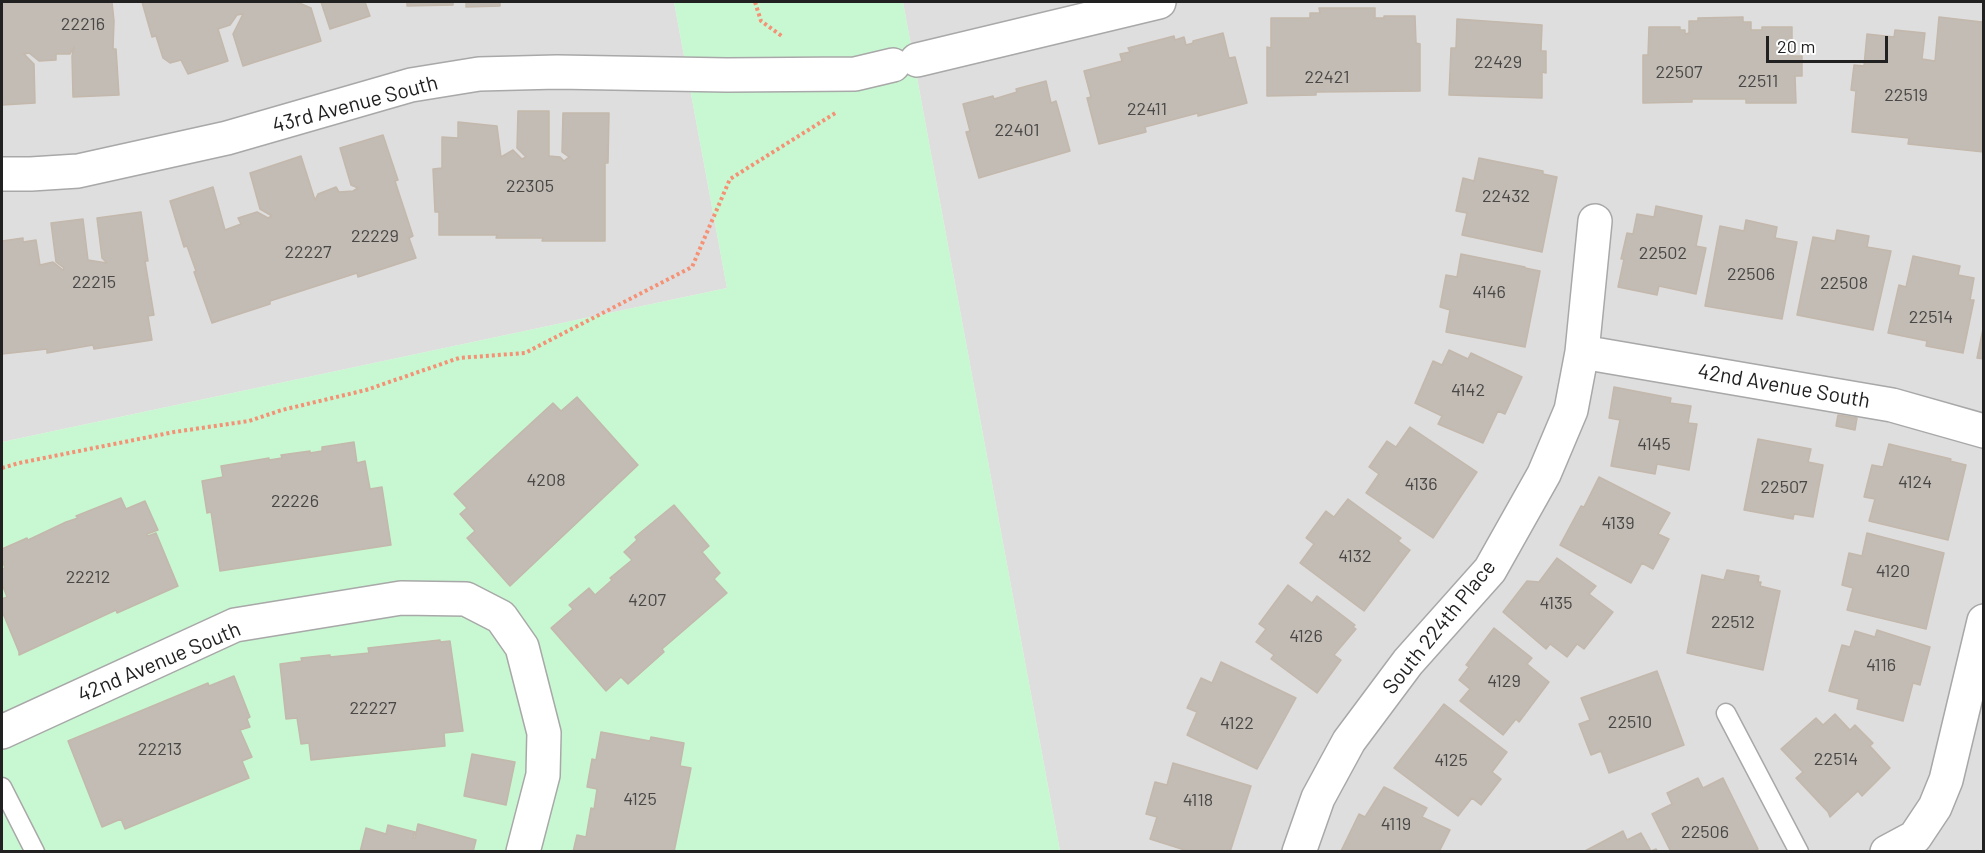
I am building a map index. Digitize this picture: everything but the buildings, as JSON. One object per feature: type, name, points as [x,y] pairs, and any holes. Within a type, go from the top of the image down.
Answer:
[{"type":"street","name":"43rd Avenue South","points":[[2,174],[78,171],[227,138],[411,85],[478,74],[556,72],[727,75],[855,74],[1159,2]]},
{"type":"street","name":"South 224th Place","points":[[1299,852],[1318,798],[1349,741],[1408,662],[1490,570],[1538,484],[1571,410],[1582,352],[1595,221]]},
{"type":"street","name":"42nd Avenue South","points":[[1582,352],[1892,405],[1983,430]]},
{"type":"street","name":"42nd Avenue South","points":[[2,732],[236,625],[401,598],[466,599],[501,618],[522,647],[544,733],[543,775],[523,852]]},
{"type":"street","points":[[1903,846],[1935,807],[1946,780],[1983,621]]},
{"type":"lane","points":[[1726,713],[1799,852]]},
{"type":"lane","points":[[2,787],[35,852]]},
{"type":"path","points":[[755,2],[761,21],[785,38]]},
{"type":"path","points":[[2,468],[174,432],[249,421],[282,410],[366,390],[459,358],[525,353],[692,267],[730,179],[839,111]]},
{"type":"shaded area","points":[[2,2],[674,2],[727,288],[2,442]]},
{"type":"shaded area","points":[[903,2],[1983,2],[1983,851],[1060,851]]},
{"type":"green space","points":[[674,2],[903,2],[1060,851],[2,852],[2,442],[727,288]]}]
